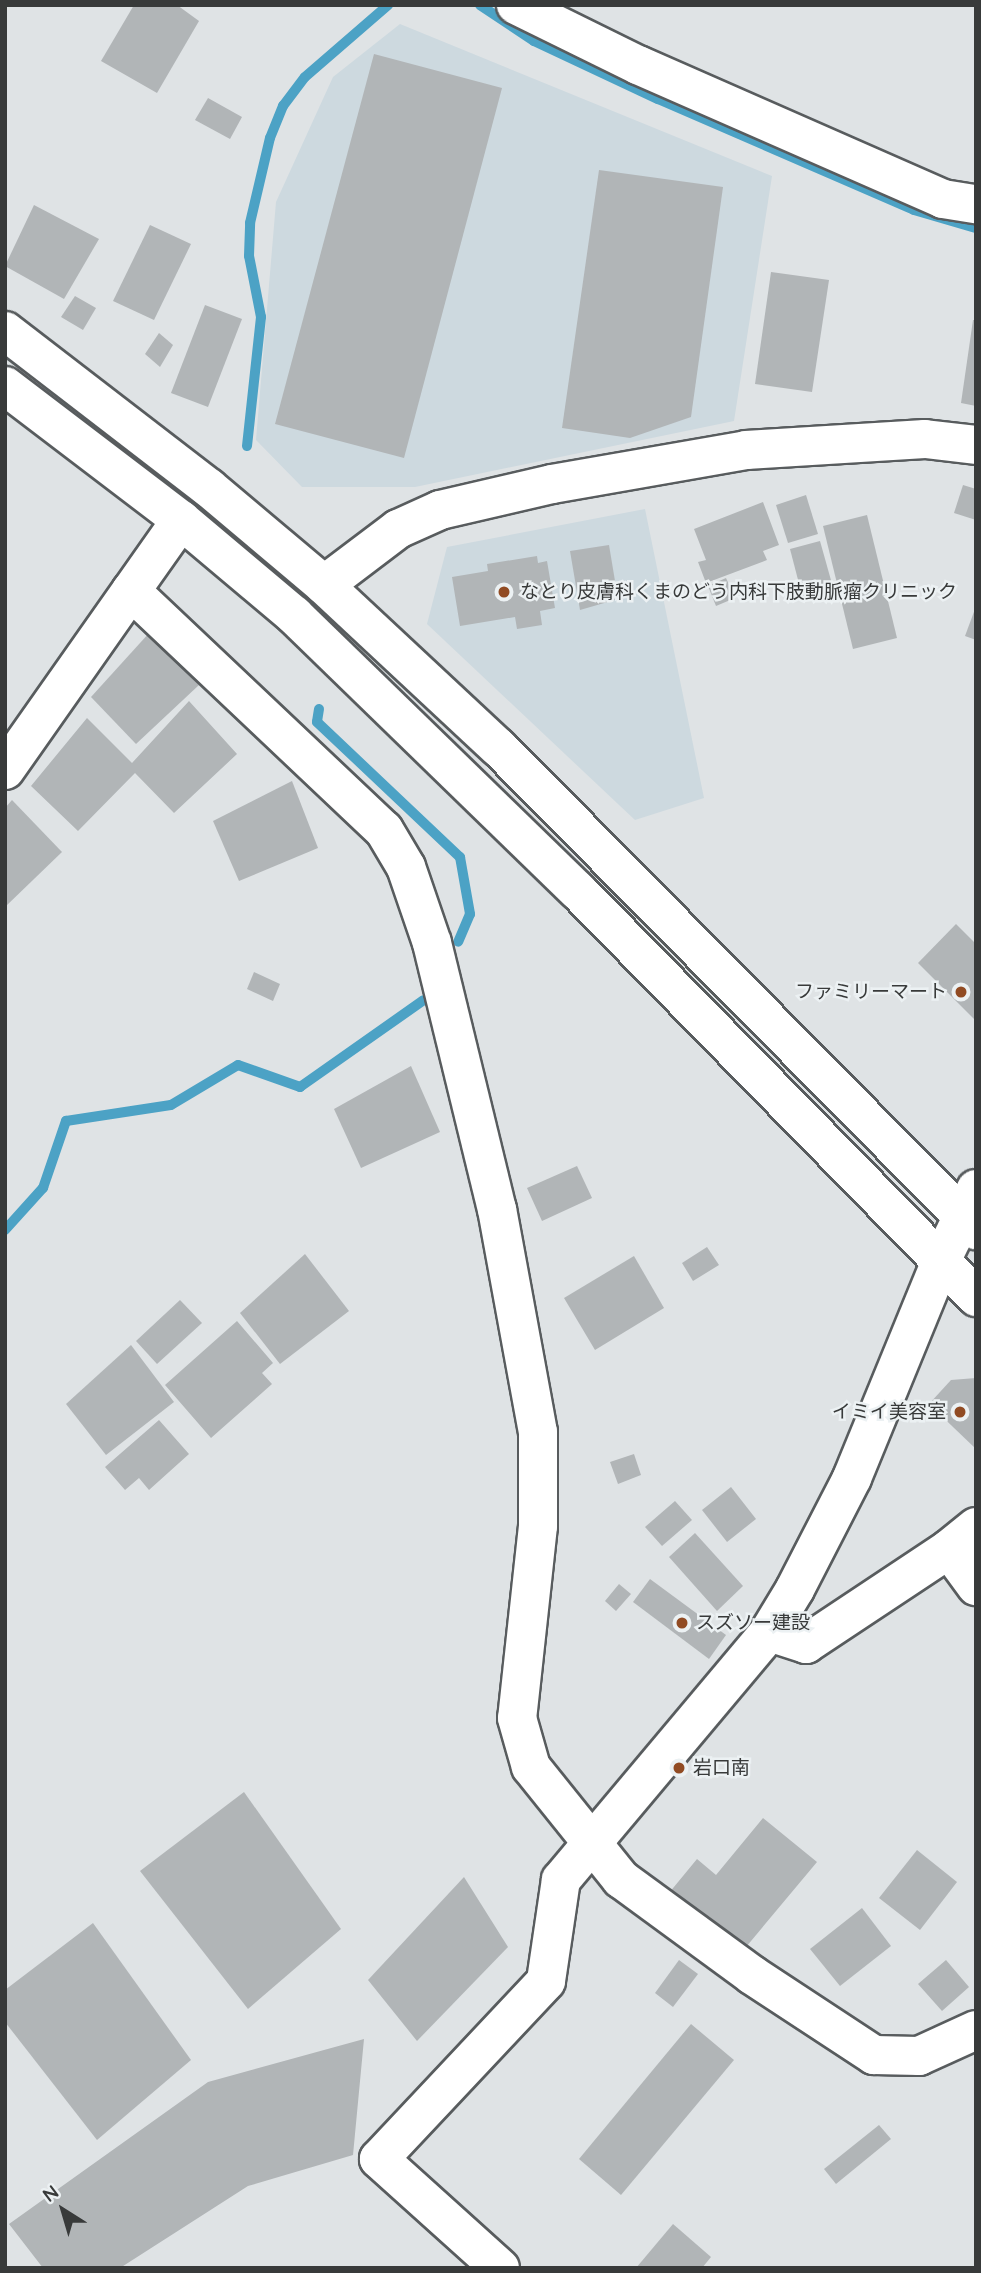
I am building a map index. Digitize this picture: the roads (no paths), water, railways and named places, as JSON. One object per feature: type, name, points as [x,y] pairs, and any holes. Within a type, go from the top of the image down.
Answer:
[{"type":"street","points":[[516,5],[638,65],[943,199],[976,204]]},
{"type":"street","points":[[5,331],[112,410],[324,586],[508,757],[972,1212],[941,1261],[852,1478],[769,1632],[561,1880],[546,1981],[379,2159],[500,2268]]},
{"type":"street","points":[[5,386],[181,520],[294,615],[568,880],[976,1297]]},
{"type":"street","points":[[324,586],[398,529],[440,510],[552,484],[746,450],[925,439],[976,445]]},
{"type":"street","points":[[5,770],[181,520]]},
{"type":"street","points":[[131,591],[384,830],[406,867],[432,943],[494,1195],[538,1432],[538,1526],[517,1718],[531,1768],[593,1841],[621,1879],[752,1975],[874,2055],[919,2056],[976,2030]]},
{"type":"street","points":[[769,1632],[806,1644],[963,1538],[976,1586]]},
{"type":"waterway","points":[[247,446],[261,317],[249,256],[250,223],[270,138],[283,106],[305,77],[388,5]]},
{"type":"waterway","points":[[480,5],[534,41],[658,99],[914,210],[976,228]]},
{"type":"waterway","points":[[319,709],[317,722],[460,857],[470,914],[458,942]]},
{"type":"waterway","points":[[5,1230],[43,1188],[66,1121],[171,1105],[238,1065],[300,1087],[424,1000]]},
{"type":"place","name":"なとり皮膚科くまのどう内科下肢動脈瘤クリニック","points":[[504,592]]},
{"type":"place","name":"ファミリーマート","points":[[961,992]]},
{"type":"place","name":"イミイ美容室","points":[[960,1412]]},
{"type":"place","name":"スズソー建設","points":[[682,1623]]},
{"type":"place","name":"岩口南","points":[[679,1768]]}]
